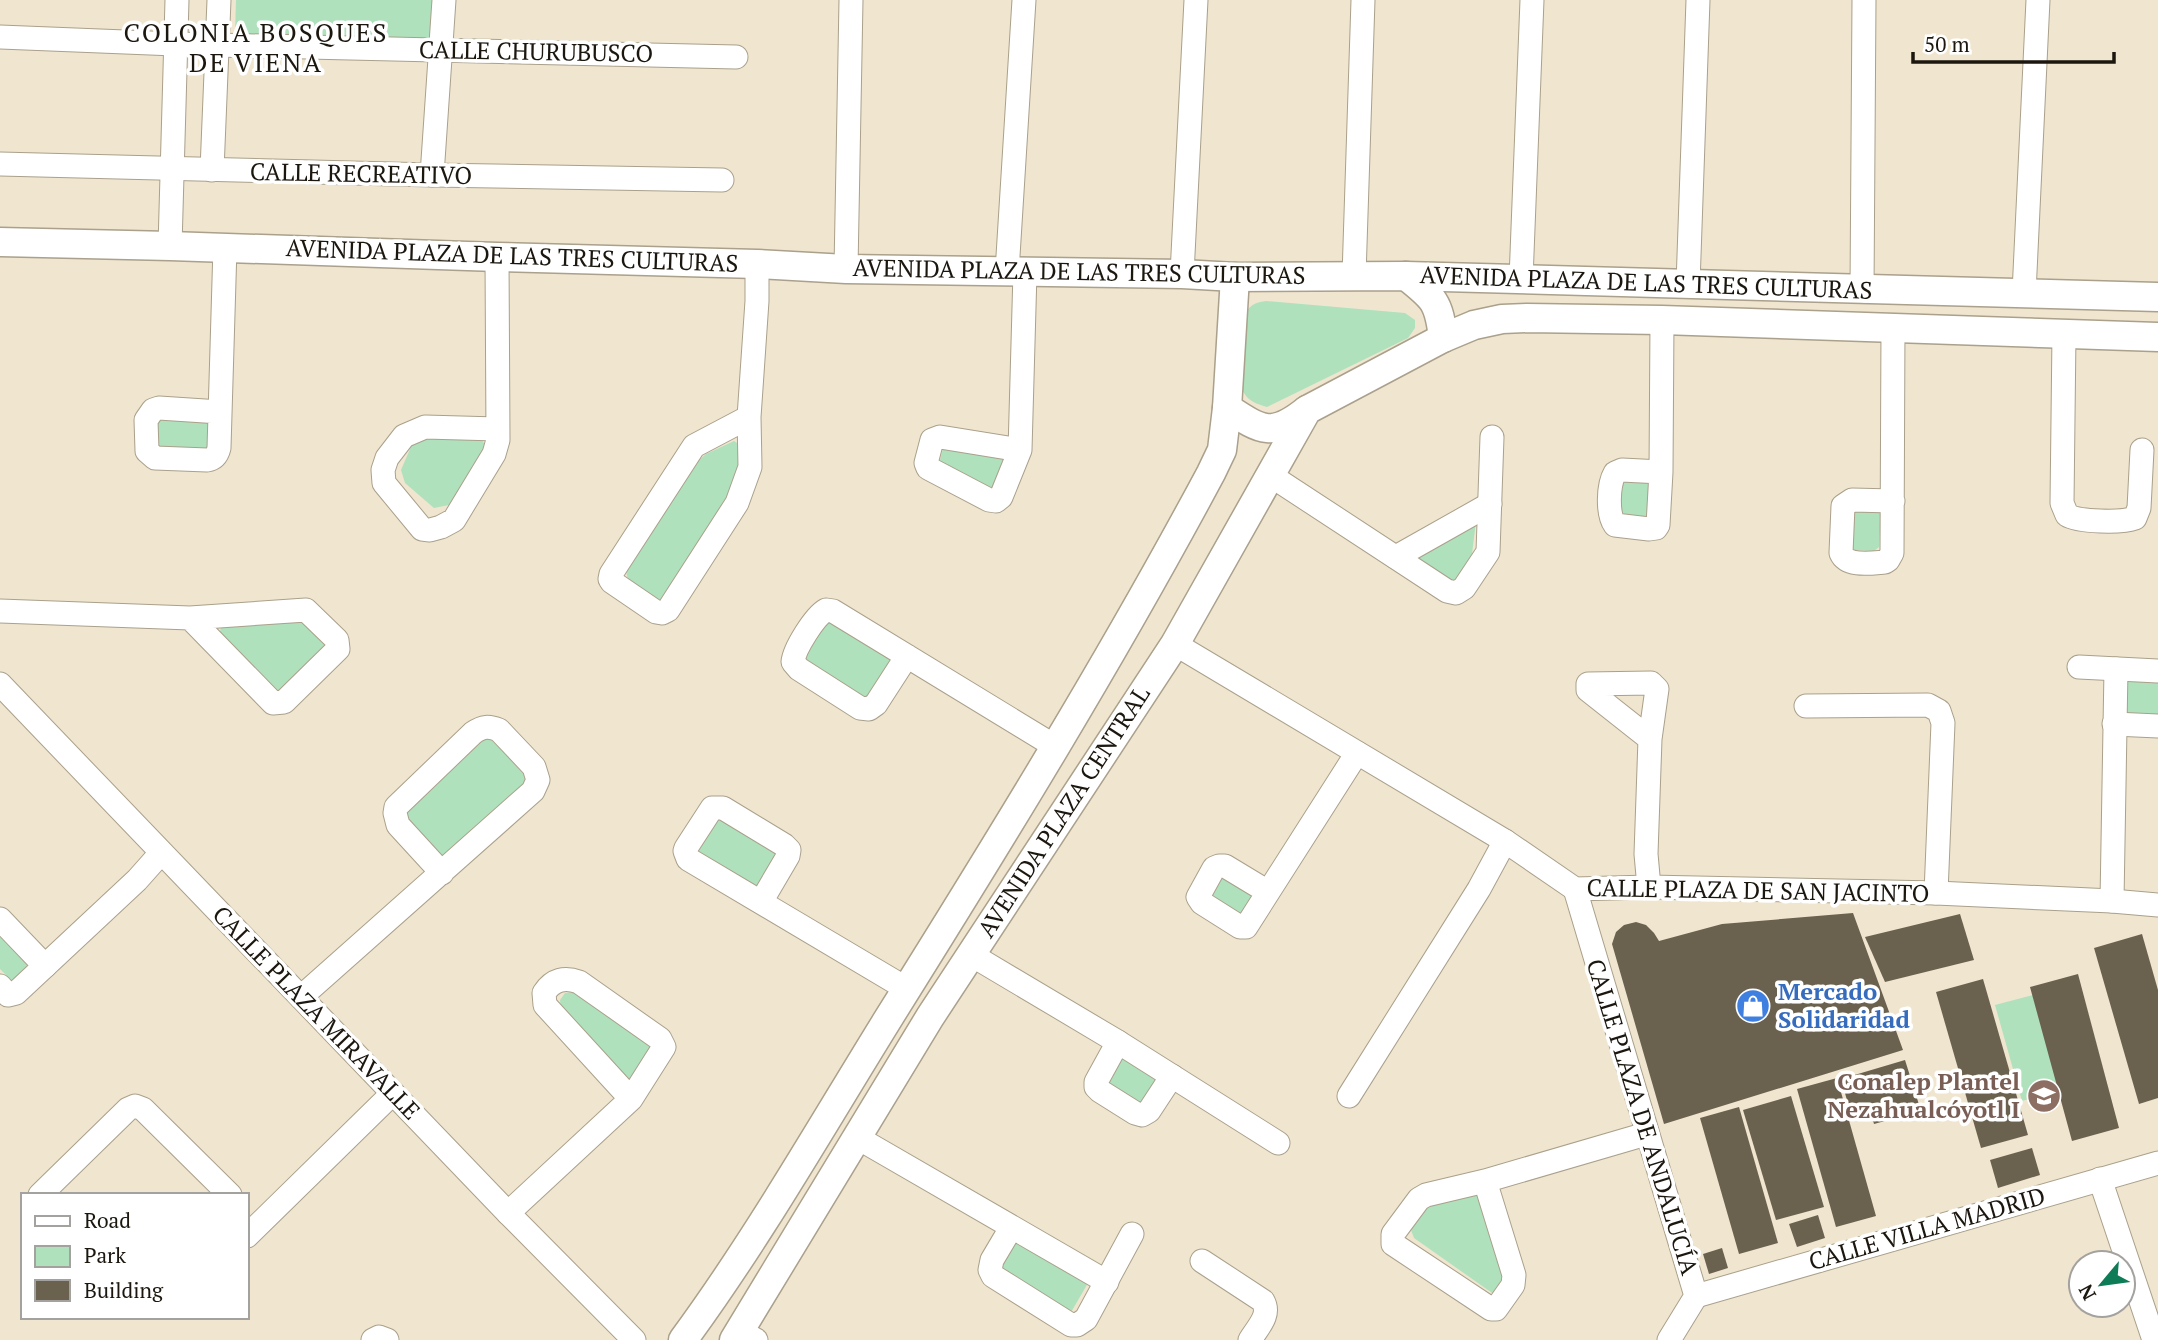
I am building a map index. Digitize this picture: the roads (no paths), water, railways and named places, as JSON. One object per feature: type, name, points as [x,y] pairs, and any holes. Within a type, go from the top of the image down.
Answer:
[{"type":"street","points":[[170,246],[177,0]]},
{"type":"street","points":[[212,170],[219,0]]},
{"type":"street","points":[[432,176],[444,0]]},
{"type":"street","points":[[846,269],[851,0]]},
{"type":"street","points":[[1020,450],[1025,307],[1016,272],[1024,0]]},
{"type":"street","points":[[1182,274],[1196,0]]},
{"type":"street","points":[[1354,275],[1363,0]]},
{"type":"street","points":[[1521,279],[1532,0]]},
{"type":"street","points":[[1688,284],[1698,0]]},
{"type":"street","points":[[1862,290],[1864,0]]},
{"type":"street","points":[[2024,293],[2038,0]]},
{"type":"street","name":"CALLE CHURUBUSCO","points":[[0,37],[174,44],[736,57]]},
{"type":"street","name":"CALLE RECREATIVO","points":[[0,164],[432,176],[722,180]]},
{"type":"street","name":"AVENIDA PLAZA DE LAS TRES CULTURAS","points":[[0,242],[225,247],[846,269],[1182,274],[1235,278],[1406,276],[2158,297]]},
{"type":"street","points":[[220,412],[225,247]]},
{"type":"street","points":[[497,257],[498,440],[495,454],[454,520],[430,530],[422,529],[384,483],[383,470],[387,458],[404,436],[425,427],[497,429]]},
{"type":"street","points":[[749,417],[694,446],[611,574],[612,582],[656,612],[668,610],[737,503],[750,467],[749,417],[757,264]]},
{"type":"street","points":[[1227,408],[1264,429],[1276,428],[1291,423],[1307,410],[1443,338],[1440,313],[1435,303],[1406,276]]},
{"type":"street","name":"AVENIDA PLAZA CENTRAL","points":[[683,1340],[756,1231],[1055,747],[1133,617],[1211,473],[1222,450],[1235,278]]},
{"type":"street","name":"AVENIDA PLAZA DE LAS TRES CULTURAS","points":[[1443,338],[1474,325],[1502,319],[1527,318],[2158,337]]},
{"type":"street","points":[[1661,472],[1662,320]]},
{"type":"street","points":[[1893,327],[1893,501]]},
{"type":"street","points":[[2064,334],[2062,503],[2067,515],[2076,519],[2124,521],[2135,518],[2139,508],[2142,450]]},
{"type":"street","name":"AVENIDA PLAZA CENTRAL","points":[[743,1337],[858,1138],[970,954],[1175,644],[1307,410]]},
{"type":"street","points":[[1270,475],[1447,591],[1456,593],[1461,591],[1488,552],[1492,437]]},
{"type":"street","points":[[1396,557],[1490,504]]},
{"type":"street","points":[[0,611],[190,618],[306,610],[337,640],[338,649],[284,702],[273,703],[190,618]]},
{"type":"street","points":[[907,656],[876,704],[869,709],[860,708],[799,670],[793,662],[794,654],[819,614],[825,610],[833,611],[907,656],[1055,747]]},
{"type":"street","name":"CALLE PLAZA DE SAN JACINTO","points":[[1175,644],[1505,841],[1575,889],[1649,887],[1937,893],[2158,905]]},
{"type":"street","points":[[2079,667],[2158,671]]},
{"type":"street","points":[[2112,901],[2116,669]]},
{"type":"street","name":"CALLE PLAZA MIRAVALLE","points":[[0,684],[508,1213],[634,1340]]},
{"type":"street","points":[[1806,706],[1928,705],[1939,710],[1943,723],[1937,893]]},
{"type":"street","points":[[2114,724],[2158,726]]},
{"type":"street","points":[[301,997],[442,873],[533,791],[538,780],[534,767],[499,730],[486,726],[473,733],[396,807],[398,825],[442,873]]},
{"type":"street","points":[[1649,887],[1646,853],[1650,739]]},
{"type":"street","points":[[1268,892],[1357,753]]},
{"type":"street","points":[[761,902],[789,850],[723,808],[712,808],[686,848],[685,855],[691,862],[907,989]]},
{"type":"street","points":[[1349,1096],[1479,889],[1505,841]]},
{"type":"street","points":[[0,986],[8,995],[13,995],[137,880],[162,853]]},
{"type":"street","name":"CALLE PLAZA DE ANDALUCÍA","points":[[1575,889],[1696,1296],[1669,1340]]},
{"type":"street","points":[[0,919],[45,966]]},
{"type":"street","points":[[970,954],[1118,1042],[1278,1143]]},
{"type":"street","points":[[508,1213],[631,1099],[663,1051],[662,1041],[579,982],[569,979],[553,983],[544,993],[545,1005],[631,1099]]},
{"type":"street","points":[[1118,1042],[1097,1082],[1097,1090],[1142,1115],[1149,1111],[1172,1076]]},
{"type":"street","points":[[251,1223],[393,1093]]},
{"type":"street","points":[[42,1193],[128,1109],[135,1106],[143,1109],[226,1193]]},
{"type":"street","points":[[1485,1181],[1514,1275],[1513,1285],[1496,1309],[1492,1309],[1396,1247],[1392,1237],[1422,1197],[1646,1134]]},
{"type":"street","points":[[858,1138],[1107,1282]]},
{"type":"street","name":"CALLE VILLA MADRID","points":[[1696,1296],[2158,1163]]},
{"type":"street","points":[[2100,1179],[2151,1339]]},
{"type":"street","points":[[1012,1228],[992,1260],[990,1270],[993,1276],[1066,1323],[1077,1325],[1086,1319],[1132,1234]]},
{"type":"street","points":[[1202,1261],[1266,1305],[1266,1315],[1250,1340]]},
{"type":"street","points":[[373,1340],[379,1337],[387,1340]]},
{"type":"place","name":"Mercado Solidaridad","points":[[1753,1006]]},
{"type":"place","name":"Conalep Plantel Nezahualcóyotl I","points":[[2044,1096]]},
{"type":"district","name":"COLONIA BOSQUES DE VIENA","points":[[256,48]]}]
